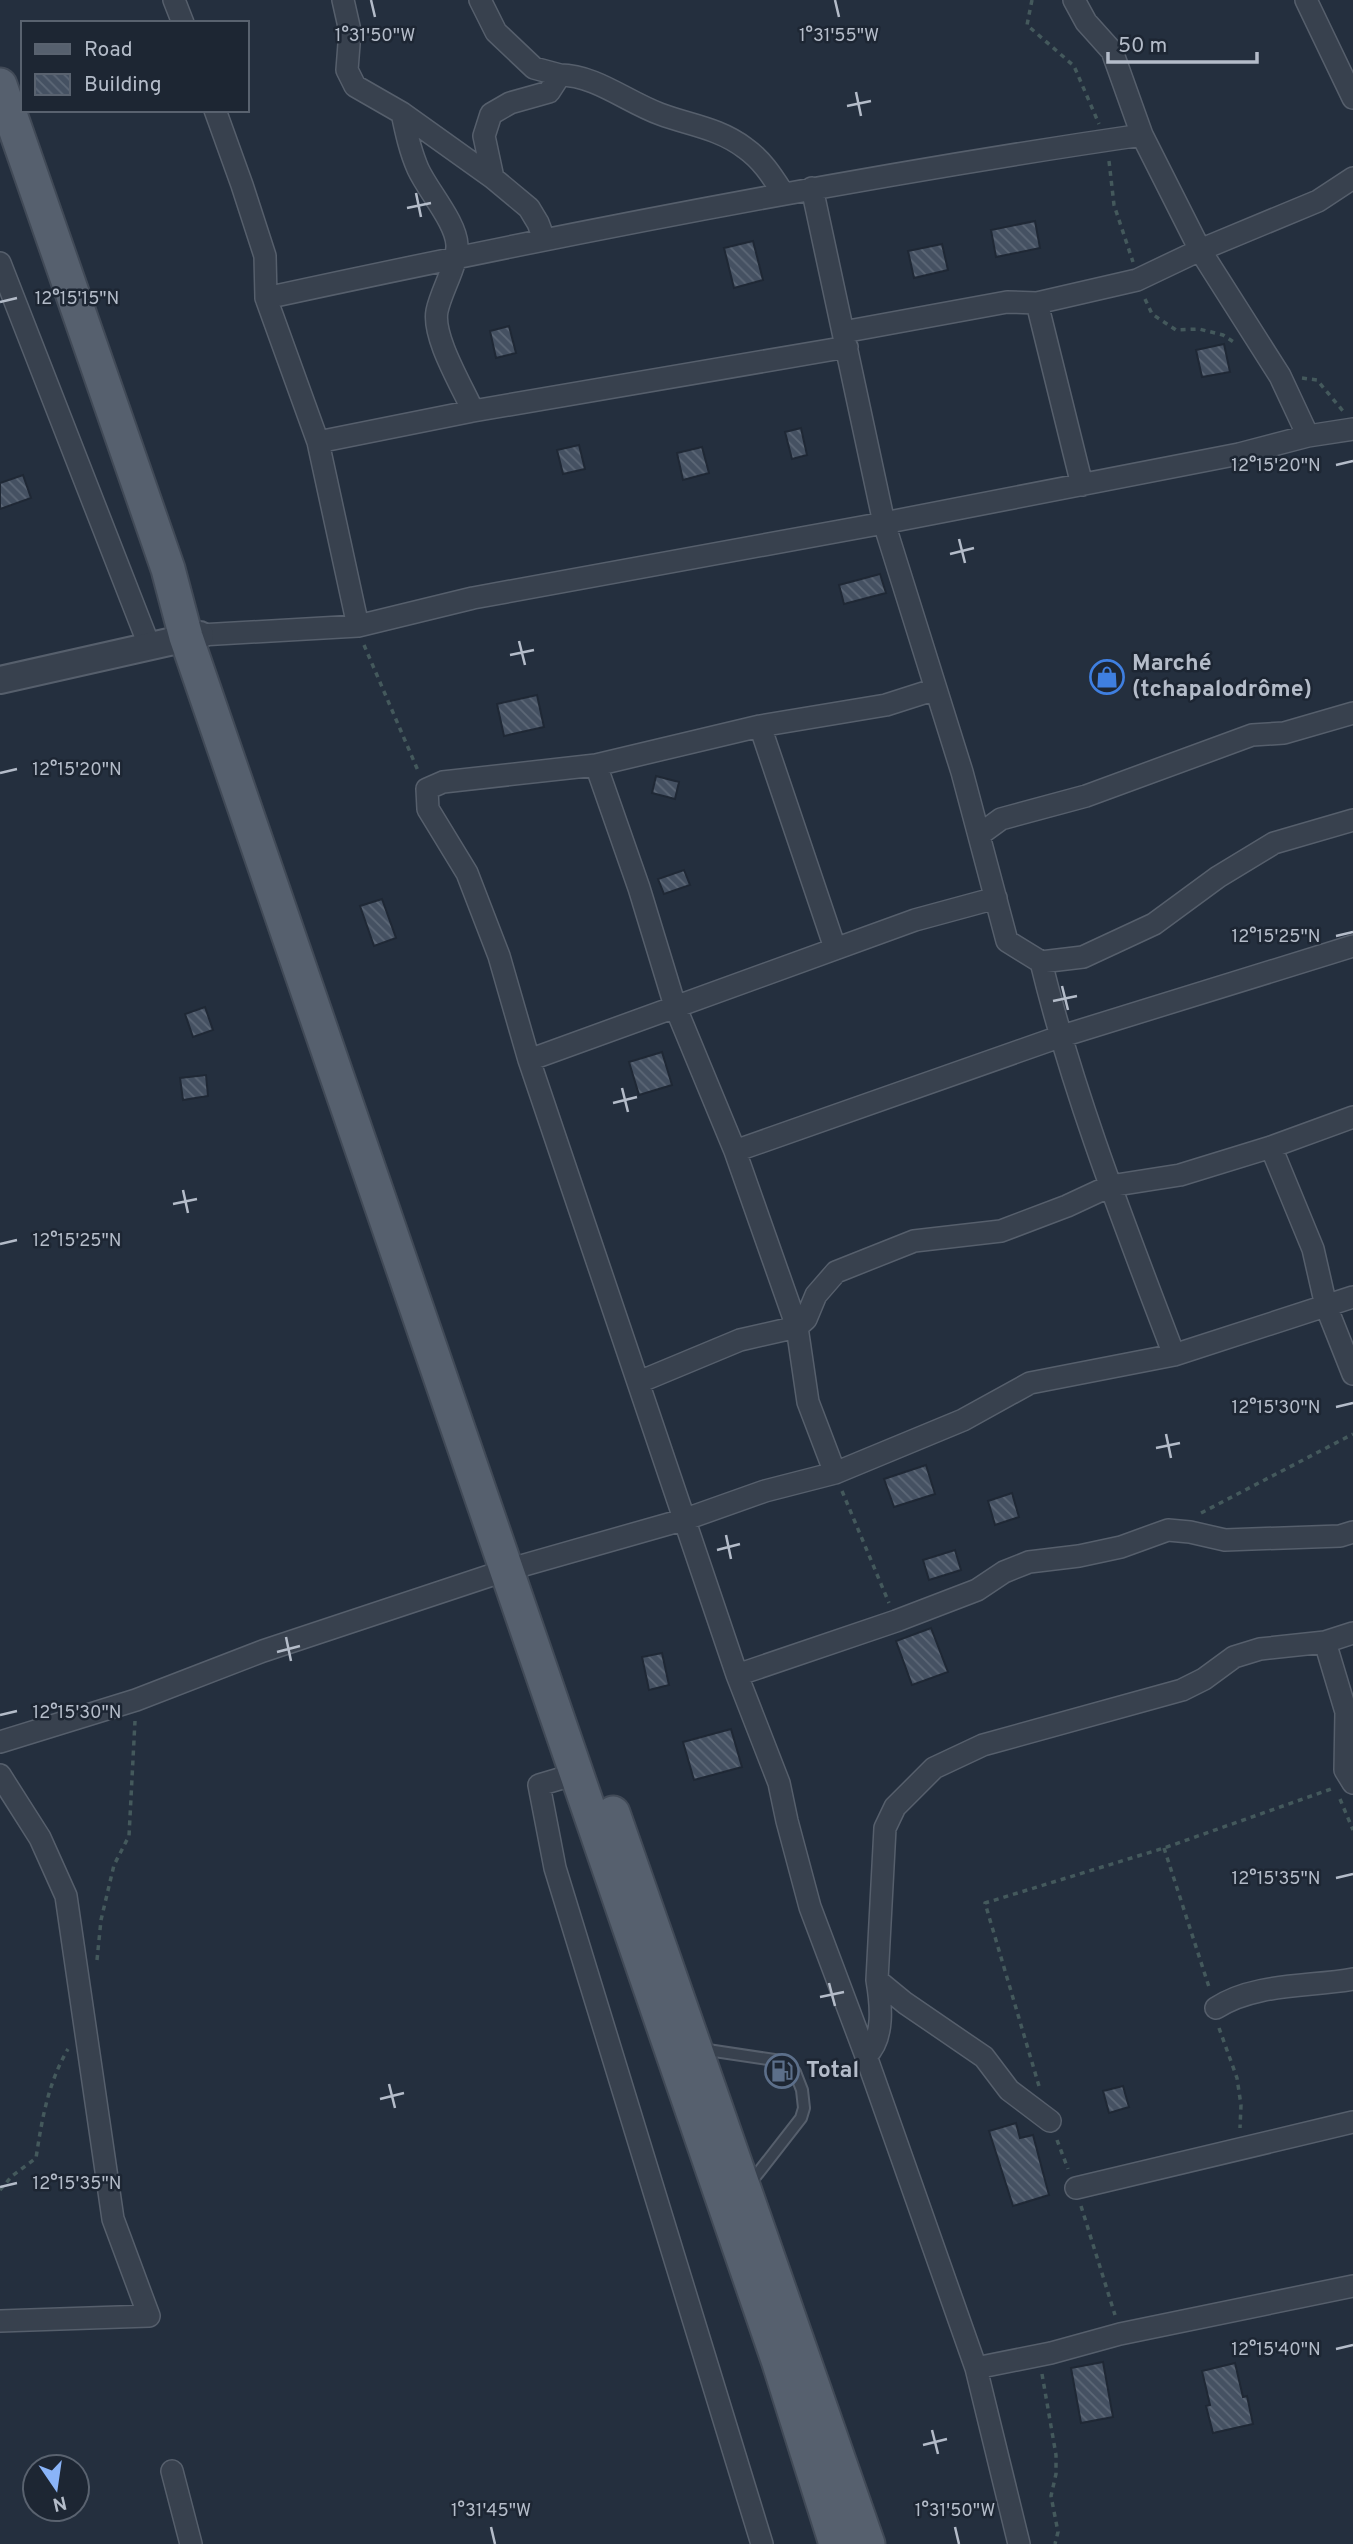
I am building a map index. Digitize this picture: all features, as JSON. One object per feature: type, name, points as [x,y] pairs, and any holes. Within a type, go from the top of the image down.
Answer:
[{"type":"main road","points":[[0,85],[514,1568],[576,1774],[779,2363],[836,2544]]},
{"type":"main road","points":[[514,1568],[532,1602],[592,1753],[868,2544]]},
{"type":"street","points":[[174,0],[182,21]]},
{"type":"street","points":[[343,0],[350,31],[347,70],[355,86],[401,113],[493,178],[528,208],[544,239]]},
{"type":"street","points":[[480,0],[496,32],[534,68],[560,75],[575,75],[660,115],[713,129],[744,146],[764,164],[783,193]]},
{"type":"street","points":[[1074,0],[1074,5],[1086,22],[1112,51],[1142,135],[1200,250],[1280,376],[1308,436]]},
{"type":"street","points":[[1306,0],[1353,98]]},
{"type":"street","points":[[493,178],[484,136],[491,114],[510,103],[549,92],[560,75]]},
{"type":"street","points":[[216,112],[265,256],[266,298],[318,442],[358,626]]},
{"type":"street","points":[[401,113],[419,171],[455,233],[456,257],[436,315],[440,336],[473,411]]},
{"type":"street","points":[[266,298],[544,239],[783,193],[1142,135]]},
{"type":"street","points":[[318,442],[845,339],[1007,302],[1037,303],[1137,280],[1200,250],[1318,201],[1353,178]]},
{"type":"street","points":[[812,188],[884,523],[979,835],[1007,941],[1041,962],[1083,957],[1154,924],[1218,877],[1274,842],[1353,820]]},
{"type":"street","points":[[0,262],[149,645]]},
{"type":"street","points":[[1037,303],[1082,485]]},
{"type":"street","points":[[0,680],[193,636],[358,626],[473,598],[884,523],[1239,454],[1349,422]]},
{"type":"street","points":[[936,689],[886,705],[760,726],[596,765],[443,782],[427,789],[428,809],[467,873],[499,956],[529,1060],[737,1675],[779,1783],[810,1907],[866,2056],[976,2368],[1019,2544]]},
{"type":"street","points":[[979,835],[1002,818],[1086,796],[1252,735],[1284,733],[1353,713]]},
{"type":"street","points":[[760,726],[835,948]]},
{"type":"street","points":[[596,765],[639,888],[675,1006],[735,1151],[797,1327],[808,1402],[835,1473]]},
{"type":"street","points":[[529,1060],[915,920],[996,898]]},
{"type":"street","points":[[735,1151],[1059,1037],[1353,946]]},
{"type":"street","points":[[1041,962],[1059,1037],[1110,1186],[1174,1355]]},
{"type":"street","points":[[639,1382],[740,1340],[797,1327],[806,1319],[816,1295],[836,1272],[915,1241],[1001,1231],[1068,1206],[1110,1186],[1180,1175],[1271,1147],[1353,1117]]},
{"type":"street","points":[[1271,1147],[1313,1249],[1326,1306],[1353,1374]]},
{"type":"street","points":[[0,1742],[136,1700],[263,1651],[514,1568],[686,1519],[765,1491],[835,1473],[963,1420],[1030,1383],[1174,1355],[1353,1297]]},
{"type":"street","points":[[737,1675],[896,1621],[977,1590],[1004,1572],[1029,1562],[1079,1556],[1121,1547],[1168,1530],[1225,1540],[1340,1536],[1353,1532]]},
{"type":"street","points":[[866,2056],[874,2049],[881,2001],[877,1980],[885,1828],[895,1807],[934,1768],[983,1745],[1182,1690],[1204,1679],[1234,1657],[1260,1648],[1325,1642],[1353,1633]]},
{"type":"street","points":[[1325,1642],[1346,1712],[1346,1784]]},
{"type":"street","points":[[576,1774],[539,1786],[555,1868],[762,2544]]},
{"type":"street","points":[[0,1775],[40,1838],[66,1896],[113,2219],[149,2316],[0,2321]]},
{"type":"street","points":[[1216,2008],[1228,2000],[1270,1990],[1353,1979]]},
{"type":"street","points":[[877,1980],[905,2003],[984,2057],[1009,2090],[1050,2122]]},
{"type":"street","points":[[1076,2188],[1353,2122]]},
{"type":"street","points":[[976,2368],[1051,2353],[1121,2334],[1353,2286]]},
{"type":"street","points":[[172,2471],[191,2544]]},
{"type":"lane","points":[[697,2048],[781,2062],[795,2071],[802,2090],[804,2108],[801,2118],[744,2191]]},
{"type":"path","points":[[1032,0],[1027,25],[1074,66],[1106,140],[1114,205],[1126,236],[1137,280],[1152,314],[1176,330],[1199,329],[1223,335],[1242,348]]},
{"type":"path","points":[[1280,376],[1317,380],[1349,422]]},
{"type":"path","points":[[358,626],[367,656],[427,789]]},
{"type":"path","points":[[1168,1530],[1353,1434]]},
{"type":"path","points":[[835,1473],[896,1621]]},
{"type":"path","points":[[985,1903],[1164,1848],[1346,1784],[1353,1830]]},
{"type":"path","points":[[1051,2353],[1042,2371],[1056,2455],[1056,2474],[1051,2497],[1058,2532],[1055,2544]]},
{"type":"building","points":[[1035,221],[1040,248],[996,257],[991,230]]},
{"type":"building","points":[[753,241],[763,280],[734,288],[724,248]]},
{"type":"building","points":[[942,244],[948,270],[914,278],[908,251]]},
{"type":"building","points":[[509,326],[516,353],[496,358],[490,331]]},
{"type":"building","points":[[1224,344],[1230,372],[1202,377],[1196,350]]},
{"type":"building","points":[[801,428],[807,455],[792,459],[785,432]]},
{"type":"building","points":[[579,445],[585,469],[563,474],[557,450]]},
{"type":"building","points":[[702,447],[709,473],[683,480],[677,453]]},
{"type":"building","points":[[23,475],[31,498],[0,509],[0,483]]},
{"type":"building","points":[[880,574],[886,593],[844,604],[839,585]]},
{"type":"building","points":[[537,695],[544,727],[504,736],[497,704]]},
{"type":"building","points":[[656,776],[679,782],[675,799],[652,793]]},
{"type":"building","points":[[684,870],[690,885],[664,894],[658,879]]},
{"type":"building","points":[[382,899],[396,938],[374,946],[360,906]]},
{"type":"building","points":[[205,1007],[213,1030],[193,1037],[185,1014]]},
{"type":"building","points":[[662,1052],[672,1085],[639,1095],[629,1062]]},
{"type":"building","points":[[206,1075],[208,1096],[183,1100],[180,1078]]},
{"type":"building","points":[[926,1465],[935,1494],[894,1507],[884,1479]]},
{"type":"building","points":[[1012,1493],[1019,1517],[995,1525],[988,1501]]},
{"type":"building","points":[[955,1550],[961,1570],[929,1580],[923,1560]]},
{"type":"building","points":[[931,1628],[948,1672],[912,1685],[896,1641]]},
{"type":"building","points":[[662,1653],[669,1685],[649,1690],[642,1657]]},
{"type":"building","points":[[731,1729],[742,1767],[694,1780],[683,1742]]},
{"type":"building","points":[[1123,2086],[1129,2107],[1109,2113],[1103,2091]]},
{"type":"building","points":[[1016,2123],[1020,2138],[1033,2135],[1049,2195],[1013,2206],[989,2131]]},
{"type":"building","points":[[1103,2362],[1113,2417],[1081,2423],[1071,2368]]},
{"type":"building","points":[[1235,2363],[1243,2397],[1247,2396],[1253,2424],[1213,2433],[1206,2406],[1210,2405],[1202,2371]]},
{"type":"place","name":"Marché (tchapalodrôme)","points":[[1107,677]]},
{"type":"place","name":"Total","points":[[782,2071]]}]
